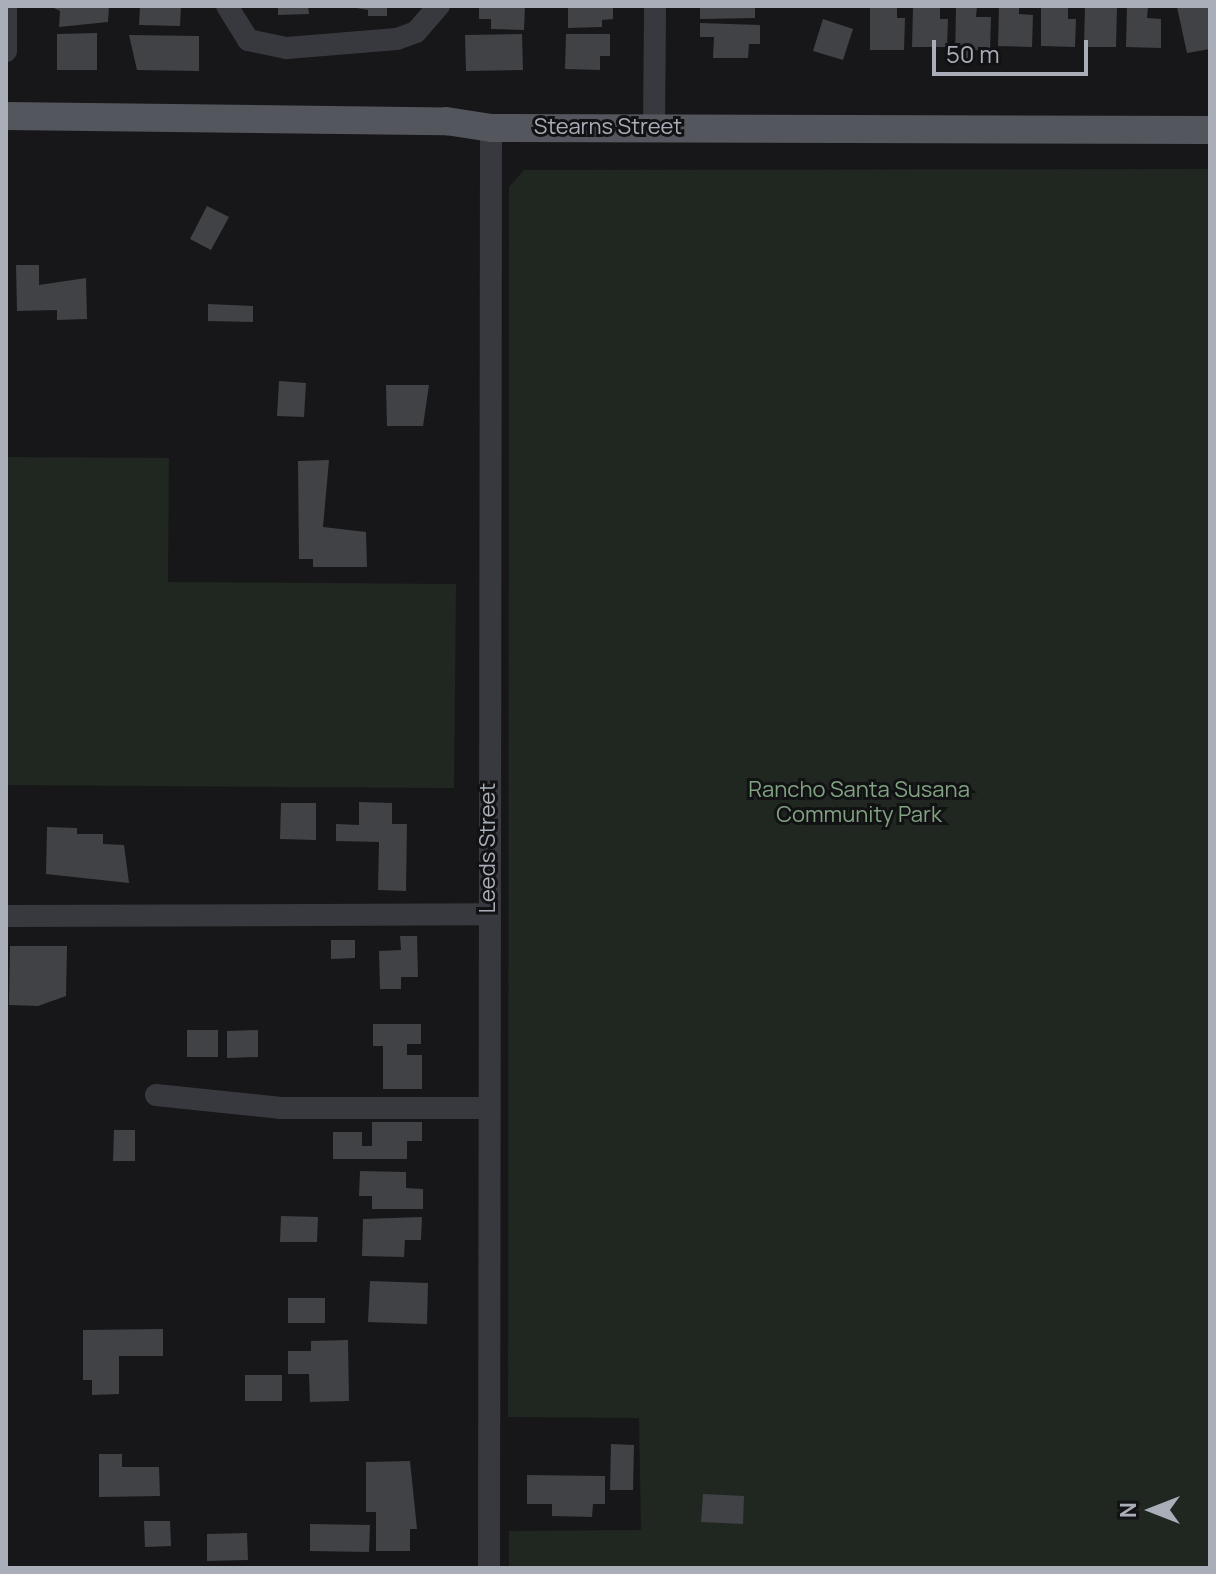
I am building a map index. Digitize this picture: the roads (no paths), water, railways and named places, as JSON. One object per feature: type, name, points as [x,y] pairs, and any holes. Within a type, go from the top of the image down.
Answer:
[{"type":"main road","name":"Stearns Street","points":[[6,116],[446,121],[491,128],[1210,130]]},
{"type":"street","points":[[6,6],[6,51]]},
{"type":"street","points":[[227,6],[248,40],[287,48],[397,39],[416,32],[439,6]]},
{"type":"street","points":[[654,127],[655,6]]},
{"type":"street","points":[[6,108],[6,116]]},
{"type":"street","name":"Leeds Street","points":[[489,1568],[487,1108],[491,128]]},
{"type":"street","points":[[6,916],[488,914]]},
{"type":"street","points":[[156,1095],[281,1108],[487,1108]]},
{"type":"park label","name":"Rancho Santa Susana Community Park","points":[[859,802]]}]
